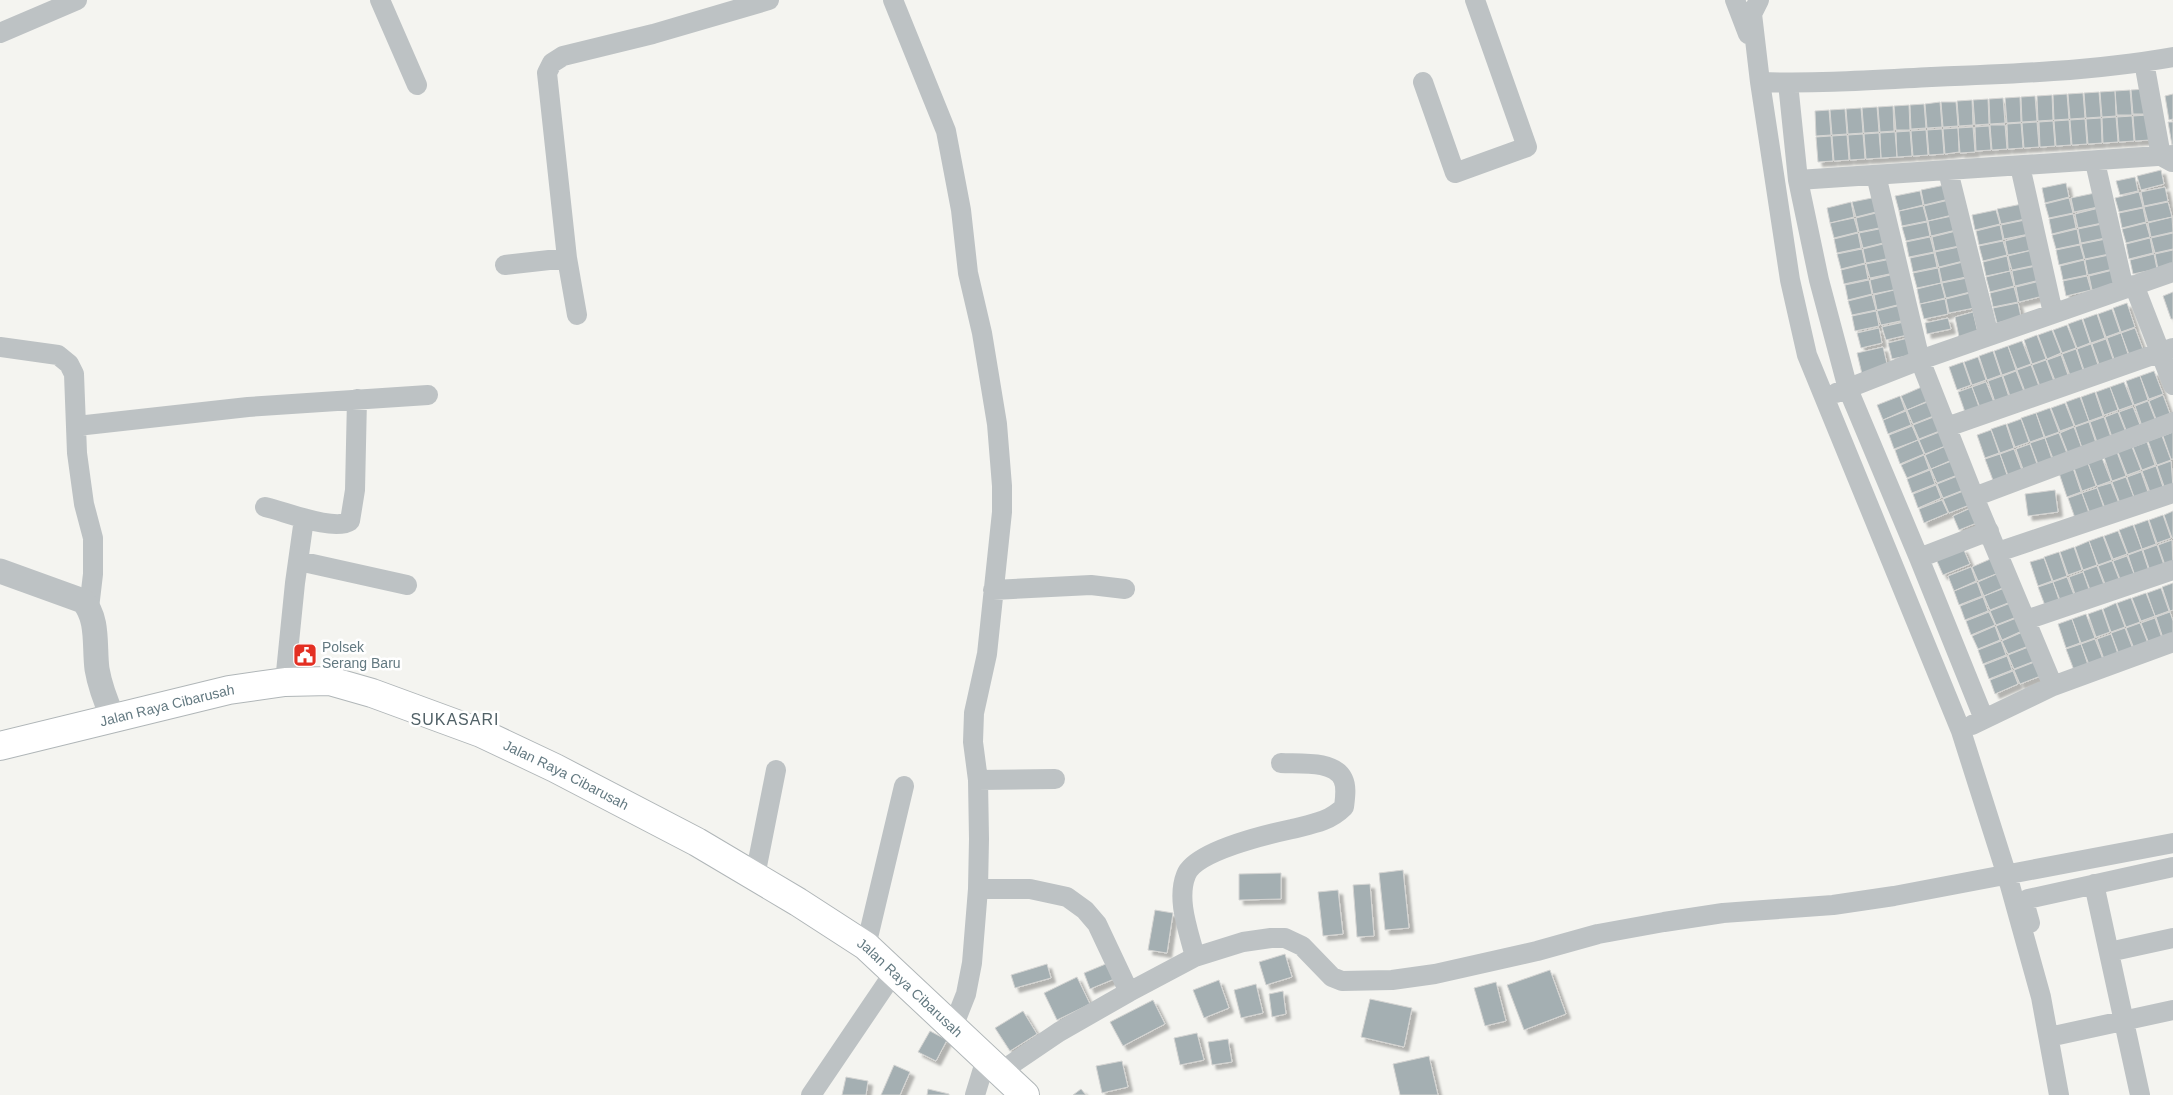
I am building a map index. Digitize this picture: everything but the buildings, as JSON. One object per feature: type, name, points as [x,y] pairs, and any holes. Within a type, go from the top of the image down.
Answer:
[{"type":"main road","name":"Jalan Raya Cibarusah","points":[[0,746],[229,690],[315,680],[372,692],[481,734],[630,806],[755,876],[844,930],[895,971],[1008,1082]]},
{"type":"street","points":[[0,33],[77,0]]},
{"type":"street","points":[[380,0],[416,85]]},
{"type":"street","points":[[577,315],[567,258],[548,83],[548,73],[552,63],[564,56],[653,34],[769,0]]},
{"type":"street","points":[[893,0],[946,131],[955,176],[968,273],[982,333],[997,424],[1002,495],[986,654],[974,712],[973,742],[978,780],[978,889],[972,963],[966,994],[953,1027]]},
{"type":"street","points":[[1423,82],[1455,172],[1527,147],[1474,0]]},
{"type":"street","points":[[1735,0],[1756,56]]},
{"type":"street","points":[[1760,0],[1752,14],[1756,56],[1780,216],[1799,325],[1807,355],[1961,731],[2007,874],[2041,997],[2071,1095]]},
{"type":"street","points":[[1760,82],[1788,83],[1966,76],[2144,62],[2173,56]]},
{"type":"street","points":[[1798,180],[2169,158],[2144,62]]},
{"type":"street","points":[[1788,83],[1798,180],[1819,280],[1848,388],[1920,558],[1984,720]]},
{"type":"street","points":[[2096,162],[2129,287],[2166,350],[2173,386]]},
{"type":"street","points":[[2020,166],[2053,314]]},
{"type":"street","points":[[1948,171],[1989,336]]},
{"type":"street","points":[[1876,175],[1920,360],[1974,497],[2053,686]]},
{"type":"street","points":[[505,265],[567,258]]},
{"type":"street","points":[[1825,397],[1920,360],[2173,272]]},
{"type":"street","points":[[0,347],[58,355],[69,364],[74,374],[77,453],[84,504],[93,538],[93,574],[89,608]]},
{"type":"street","points":[[1947,427],[2166,350]]},
{"type":"street","points":[[76,426],[248,407],[428,396]]},
{"type":"street","points":[[265,507],[304,519],[344,524],[350,521],[355,490],[357,399]]},
{"type":"street","points":[[1974,497],[2173,422]]},
{"type":"street","points":[[1998,552],[2173,494]]},
{"type":"street","points":[[286,682],[304,519]]},
{"type":"street","points":[[1920,558],[1989,531]]},
{"type":"street","points":[[299,561],[407,585]]},
{"type":"street","points":[[2026,620],[2173,570]]},
{"type":"street","points":[[0,571],[83,601],[89,608],[93,617],[101,686],[113,718]]},
{"type":"street","points":[[993,590],[1091,585],[1125,589]]},
{"type":"street","points":[[1961,731],[2053,686],[2173,642]]},
{"type":"street","points":[[1195,957],[1182,892],[1186,874],[1192,865],[1209,855],[1252,838],[1323,822],[1336,815],[1344,807],[1344,785],[1342,778],[1335,768],[1310,764],[1281,763]]},
{"type":"street","points":[[755,876],[776,770]]},
{"type":"street","points":[[978,780],[1056,779]]},
{"type":"street","points":[[866,946],[904,786]]},
{"type":"street","points":[[975,1095],[1008,1082],[1059,1032],[1129,992],[1195,957],[1243,942],[1285,938],[1302,946],[1332,977],[1342,981],[1392,980],[1435,974],[1537,951],[1598,934],[1664,922],[1723,913],[1833,905],[1942,888],[2173,843]]},
{"type":"street","points":[[2059,1095],[2053,1036],[2025,903],[2031,898],[2173,867]]},
{"type":"street","points":[[2094,884],[2140,1095]]},
{"type":"street","points":[[978,889],[1030,889],[1067,897],[1085,910],[1097,924],[1129,992]]},
{"type":"street","points":[[2109,952],[2173,938]]},
{"type":"street","points":[[811,1095],[895,971]]},
{"type":"street","points":[[2053,1036],[2173,1010]]},
{"type":"place","name":"Polsek Serang Baru","points":[[305,655]]},
{"type":"district","name":"SUKASARI","points":[[455,719]]}]
